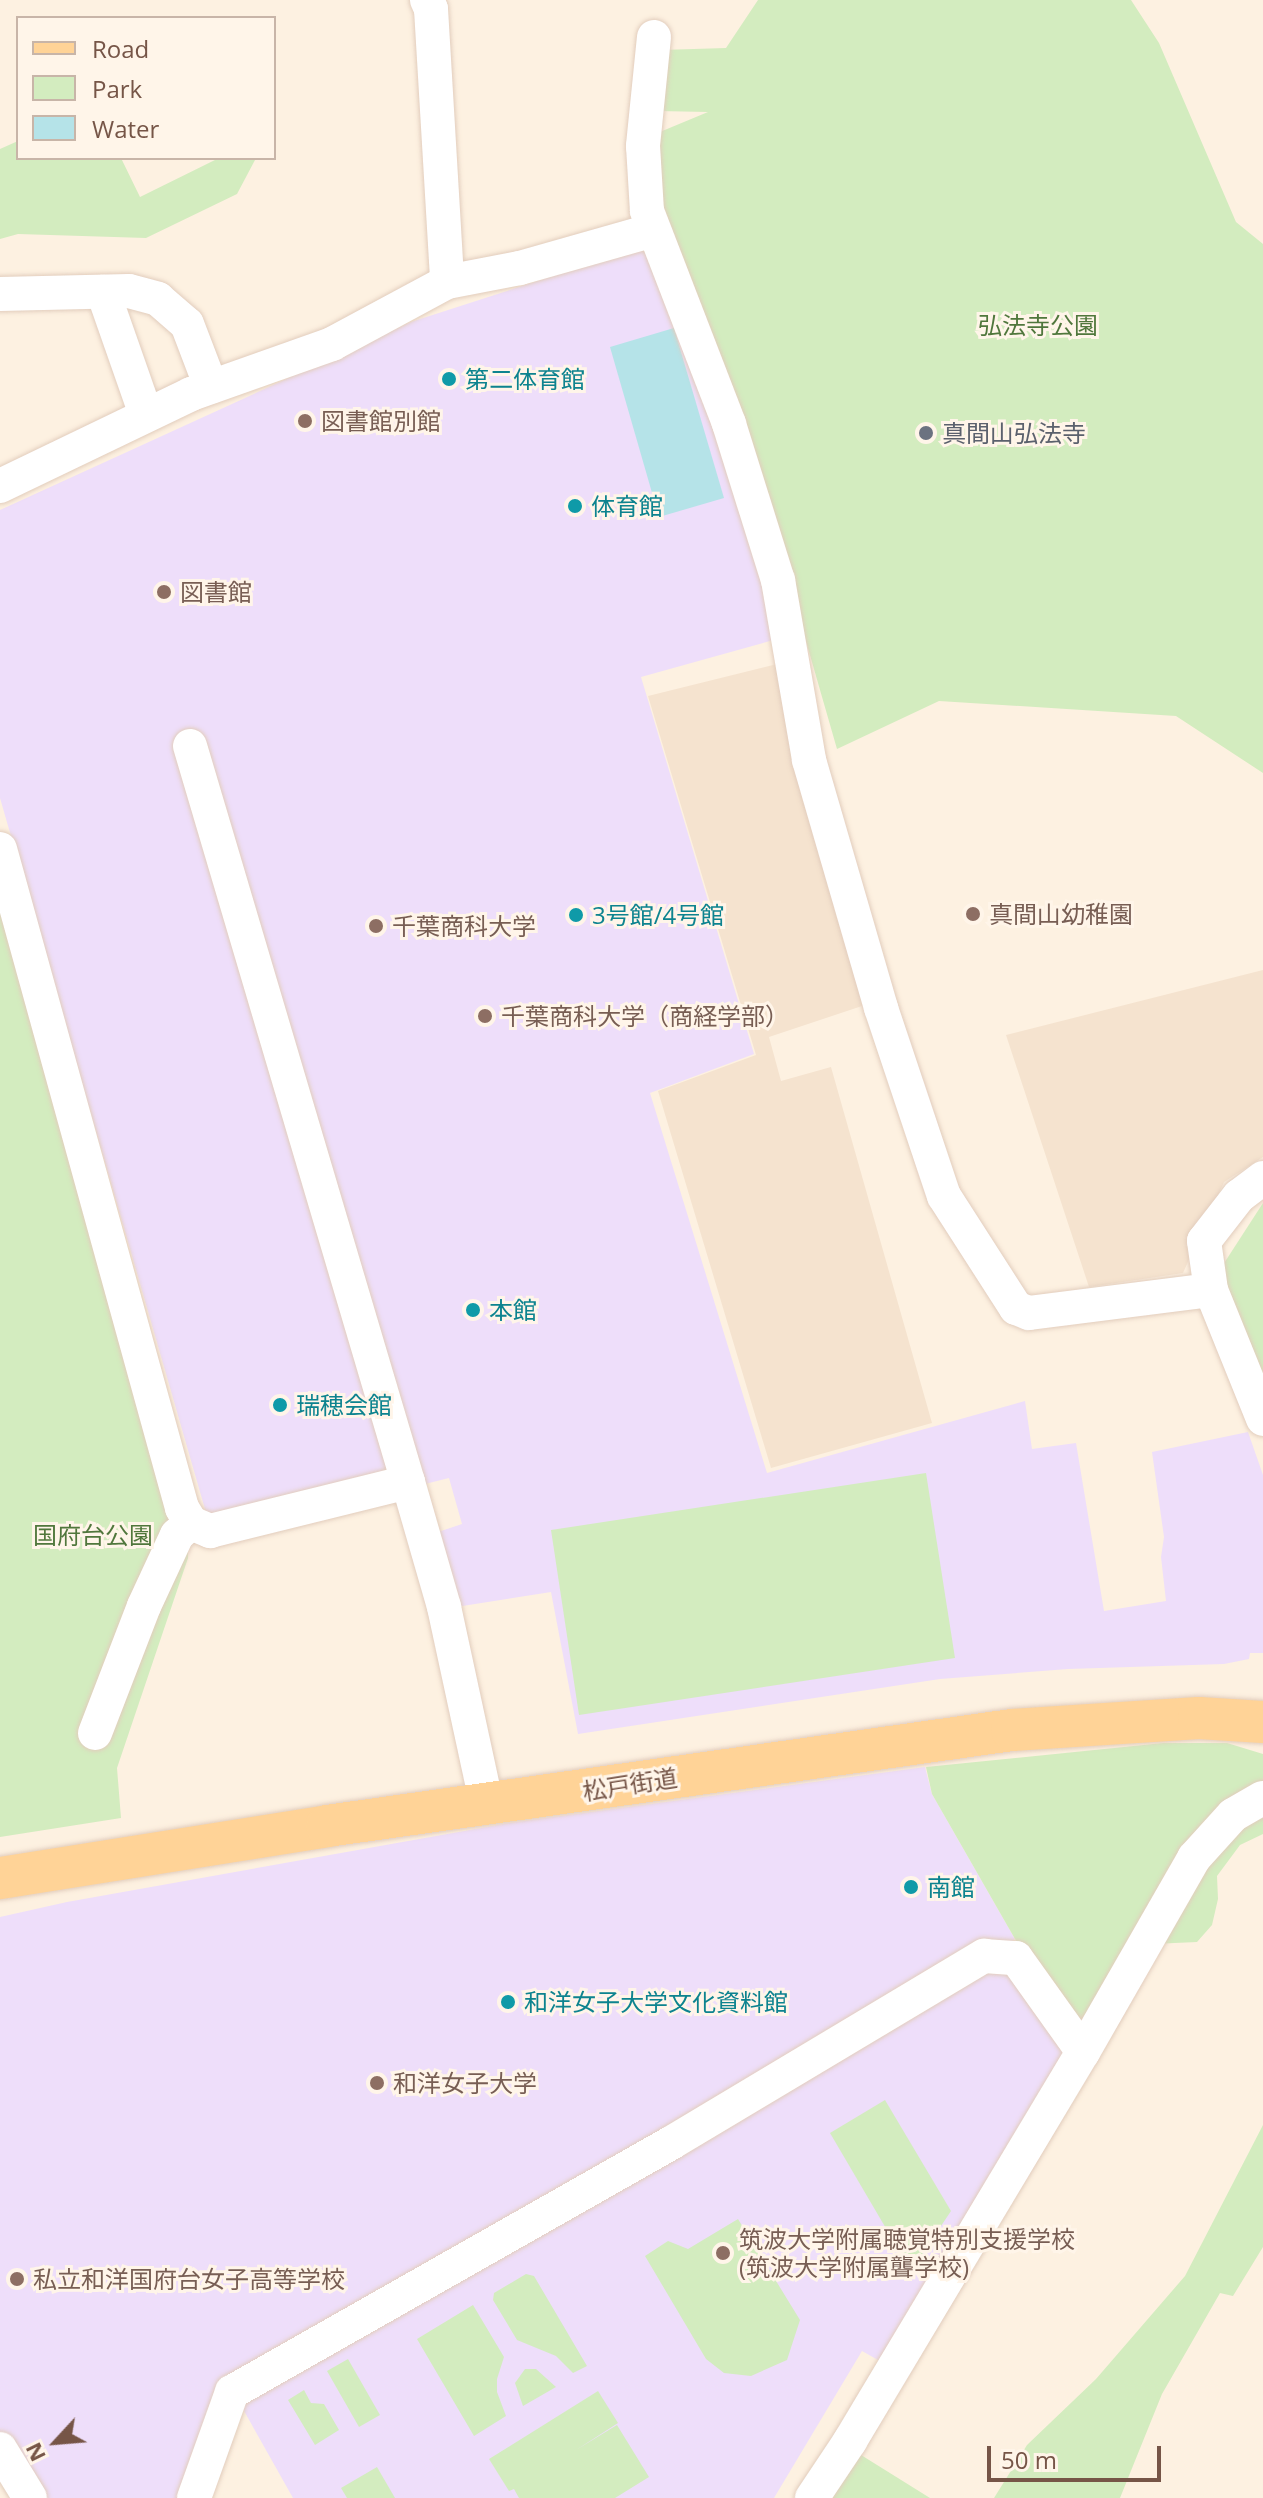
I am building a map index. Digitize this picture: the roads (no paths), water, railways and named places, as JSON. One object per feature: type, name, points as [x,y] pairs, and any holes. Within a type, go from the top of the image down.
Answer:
[{"type":"main road","name":"松戸街道","points":[[0,1878],[268,1835],[1012,1730],[1199,1718],[1263,1722]]},
{"type":"street","points":[[427,0],[431,9],[447,282]]},
{"type":"street","points":[[654,37],[643,146],[647,211],[729,424],[778,580],[809,760],[881,1008],[944,1196],[1016,1308],[1029,1313],[1211,1290]]},
{"type":"street","points":[[0,486],[211,387],[332,344],[447,282],[520,268],[653,230]]},
{"type":"street","points":[[0,294],[129,291],[158,299],[187,324],[211,387]]},
{"type":"street","points":[[103,292],[146,415]]},
{"type":"street","points":[[190,746],[444,1607],[487,1806]]},
{"type":"street","points":[[0,849],[182,1508],[191,1523],[210,1531],[408,1482]]},
{"type":"street","points":[[1263,1178],[1239,1196],[1204,1241],[1211,1290],[1263,1419]]},
{"type":"street","points":[[95,1733],[144,1606],[177,1535],[191,1523]]},
{"type":"street","points":[[812,2498],[850,2441],[1083,2052],[1194,1858],[1233,1815],[1263,1798]]},
{"type":"street","points":[[194,2498],[232,2392],[671,2143],[984,1956],[1016,1958],[1083,2052]]},
{"type":"street","points":[[0,2449],[30,2498]]},
{"type":"water","points":[[674,328],[724,498],[659,517],[610,347]]},
{"type":"place","name":"第二体育館","points":[[449,379]]},
{"type":"place","name":"図書館別館","points":[[305,421]]},
{"type":"place","name":"真間山弘法寺","points":[[926,433]]},
{"type":"place","name":"体育館","points":[[575,506]]},
{"type":"place","name":"図書館","points":[[164,592]]},
{"type":"place","name":"真間山幼稚園","points":[[973,914]]},
{"type":"place","name":"3号館/4号館","points":[[576,915]]},
{"type":"place","name":"千葉商科大学","points":[[376,926]]},
{"type":"place","name":"千葉商科大学（商経学部）","points":[[485,1016]]},
{"type":"place","name":"本館","points":[[473,1310]]},
{"type":"place","name":"瑞穂会館","points":[[280,1405]]},
{"type":"place","name":"南館","points":[[911,1887]]},
{"type":"place","name":"和洋女子大学文化資料館","points":[[508,2002]]},
{"type":"place","name":"和洋女子大学","points":[[377,2083]]},
{"type":"place","name":"筑波大学附属聴覚特別支援学校 (筑波大学附属聾学校)","points":[[723,2253]]},
{"type":"place","name":"私立和洋国府台女子高等学校","points":[[17,2279]]},
{"type":"park label","name":"弘法寺公園","points":[[1038,325]]},
{"type":"park label","name":"国府台公園","points":[[93,1535]]}]
